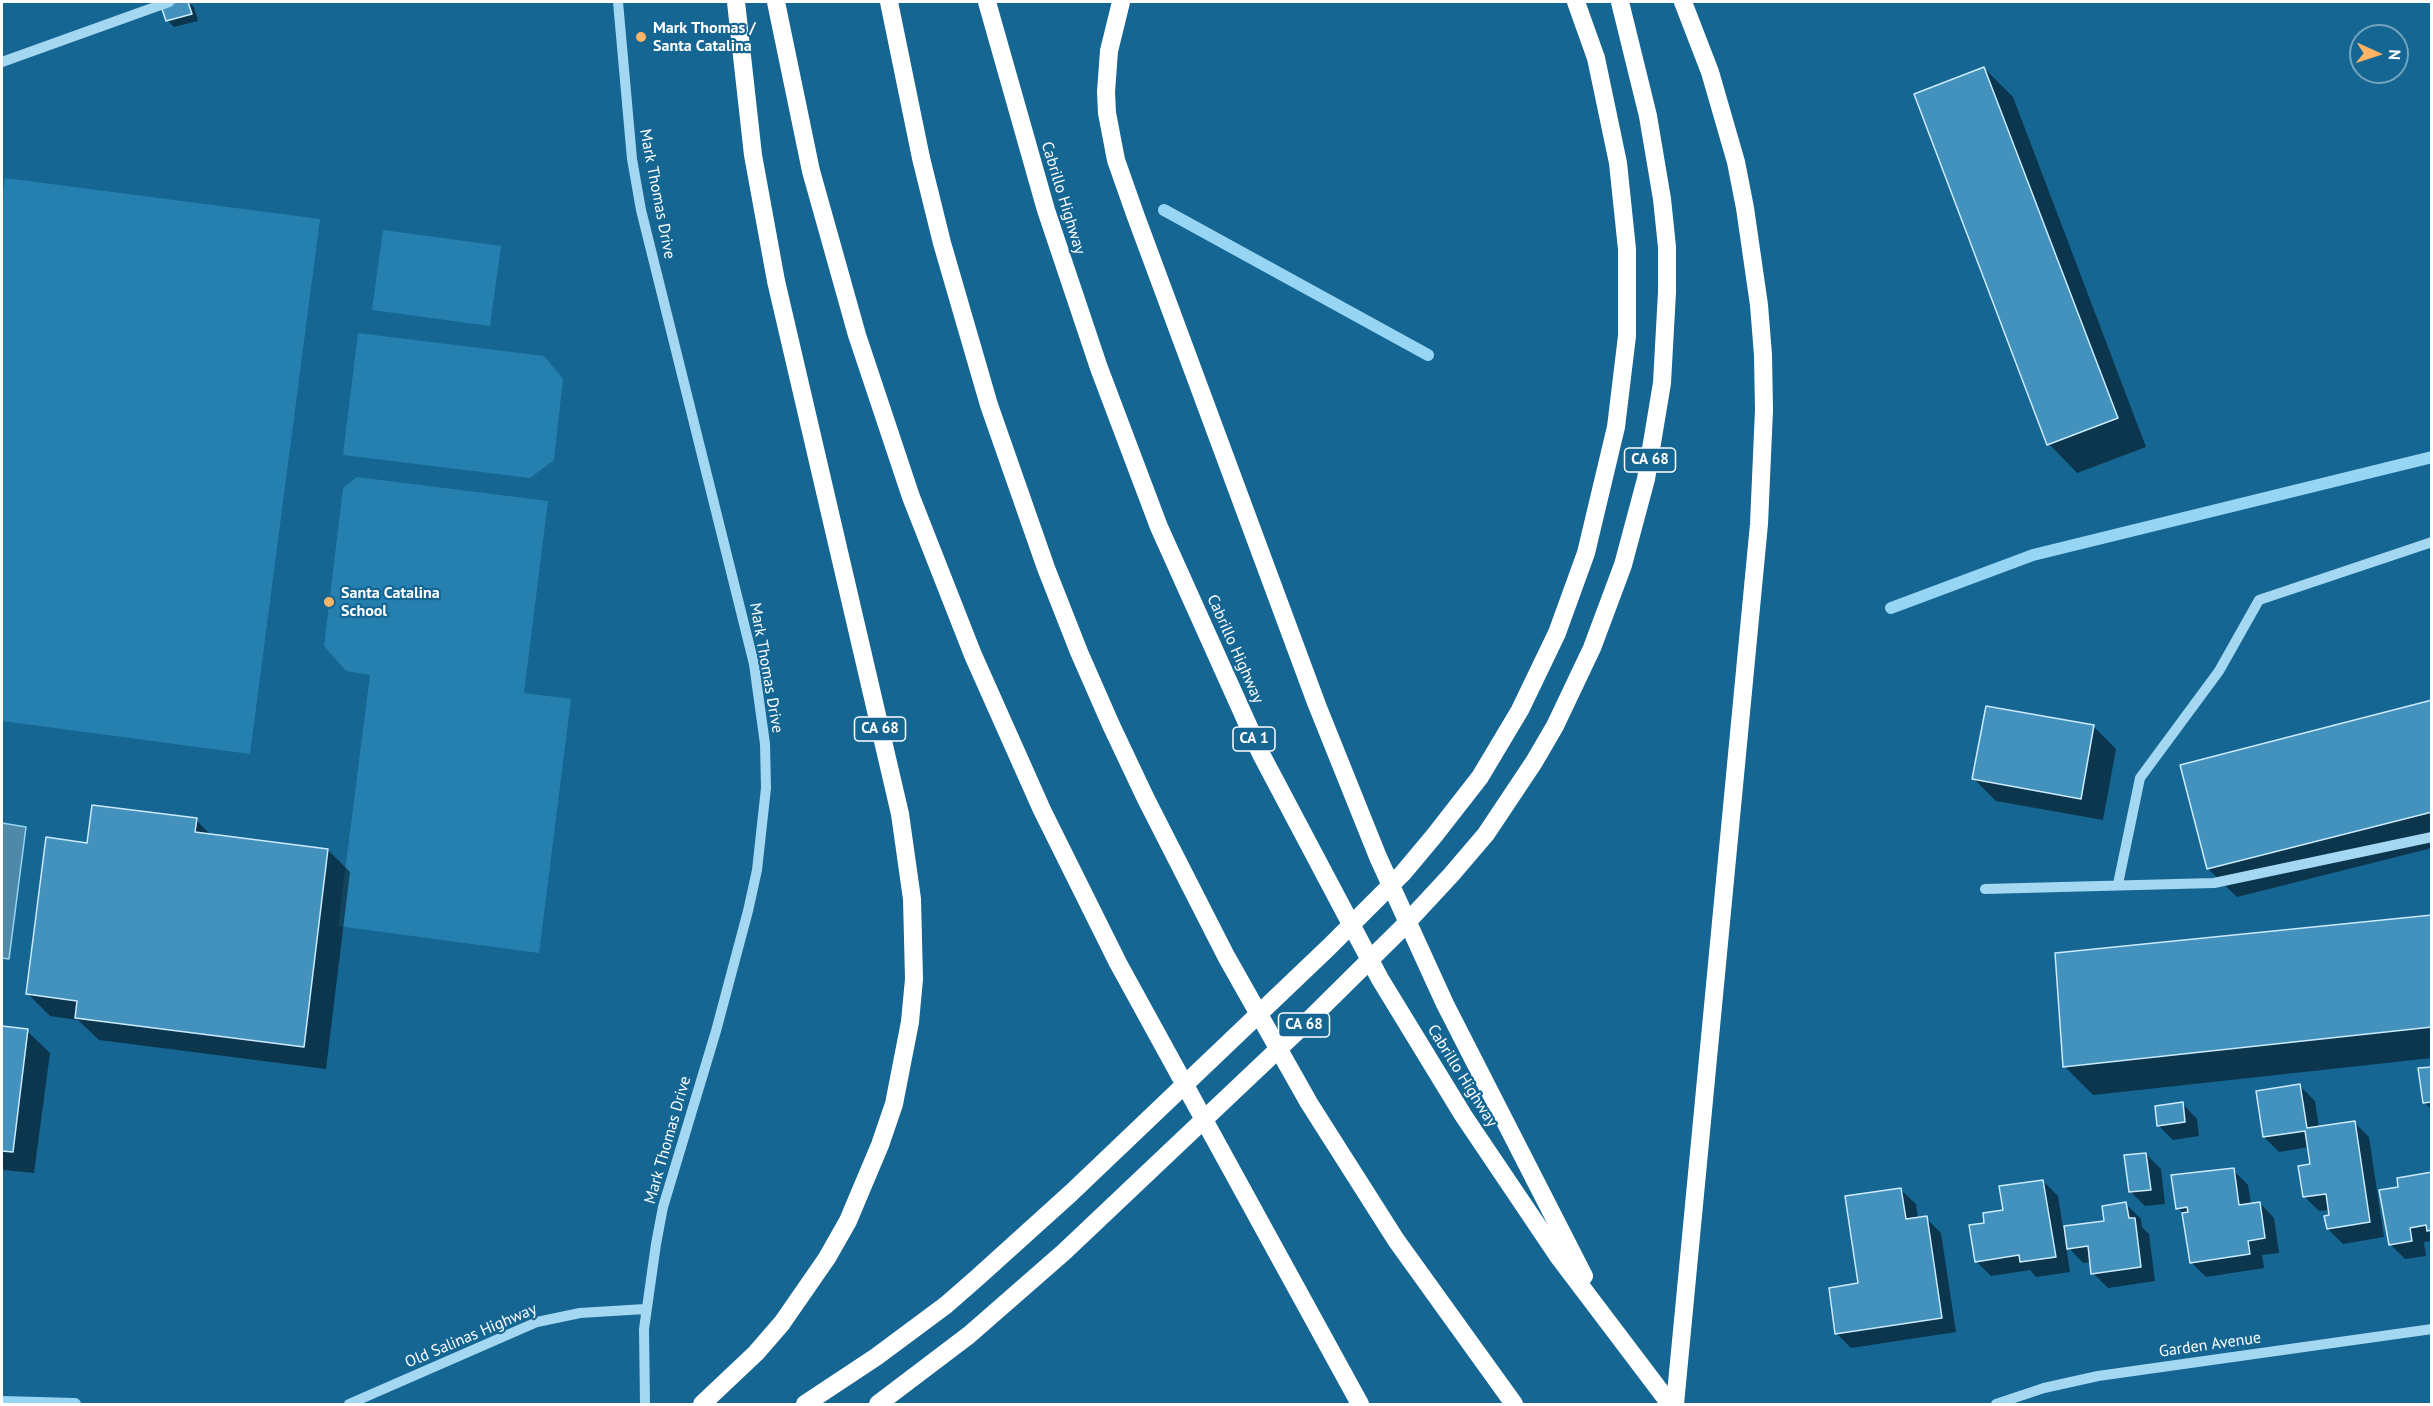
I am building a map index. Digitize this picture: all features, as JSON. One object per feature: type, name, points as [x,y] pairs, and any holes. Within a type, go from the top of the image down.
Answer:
[{"type":"highway","name":"CA 68","points":[[702,1404],[756,1353],[782,1323],[827,1258],[848,1221],[873,1164],[894,1104],[907,1042],[914,979],[912,899],[900,814],[776,281],[753,155],[736,2]]},
{"type":"highway","points":[[776,2],[812,171],[857,335],[911,497],[973,655],[1042,810],[1118,963],[1360,1404]]},
{"type":"highway","points":[[889,2],[923,169],[989,405],[1046,568],[1079,652],[1111,724],[1146,799],[1226,956],[1309,1102],[1396,1240],[1514,1404]]},
{"type":"highway","name":"Cabrillo Highway","points":[[987,2],[1043,199],[1099,368],[1160,527],[1261,754],[1336,900],[1419,1046],[1510,1186],[1608,1323],[1670,1404]]},
{"type":"highway","points":[[1121,2],[1109,51],[1107,102],[1116,160],[1135,214],[1310,685],[1373,846],[1445,1004],[1608,1323]]},
{"type":"highway","points":[[804,1404],[876,1357],[946,1305],[1032,1229],[1371,905],[1434,836],[1480,777],[1501,745],[1540,672],[1586,553],[1616,427],[1627,336],[1627,249],[1623,204],[1604,90],[1589,36],[1576,2]]},
{"type":"highway","name":"CA 68","points":[[878,1404],[969,1335],[1064,1252],[1354,975],[1451,875],[1511,799],[1575,686],[1609,608],[1646,479],[1655,436],[1666,337],[1667,247],[1654,146],[1641,81],[1620,2]]},
{"type":"highway","points":[[1676,1404],[1759,524],[1764,410],[1759,305],[1741,185],[1724,115],[1683,2]]},
{"type":"street","points":[[2,62],[169,2]]},
{"type":"street","name":"Mark Thomas Drive","points":[[618,2],[632,159],[641,210],[754,664],[765,744],[766,788],[757,870],[750,901],[663,1208],[645,1309],[643,1374],[645,1404]]},
{"type":"street","points":[[2118,885],[2140,778],[2219,671],[2259,600],[2432,542]]},
{"type":"street","points":[[1985,889],[2214,883],[2432,837]]},
{"type":"street","name":"Old Salinas Highway","points":[[349,1404],[537,1323],[579,1313],[645,1309]]},
{"type":"street","name":"Garden Avenue","points":[[1996,1404],[2044,1388],[2098,1376],[2432,1329]]},
{"type":"shaded area","points":[[5,178],[320,219],[250,754],[2,721],[2,202]]},
{"type":"shaded area","points":[[383,230],[501,246],[490,326],[372,310]]},
{"type":"shaded area","points":[[358,333],[544,356],[563,379],[554,460],[530,478],[343,455]]},
{"type":"shaded area","points":[[357,477],[548,501],[524,693],[571,699],[539,953],[338,926],[370,675],[346,671],[324,646],[343,488]]},
{"type":"shaded area","points":[[2,823],[26,827],[9,959],[2,958]]},
{"type":"building","points":[[188,2],[192,14],[166,21],[161,6]]},
{"type":"building","points":[[1984,67],[2118,418],[2047,445],[1914,94]]},
{"type":"building","points":[[2432,700],[2432,812],[2207,869],[2180,765]]},
{"type":"building","points":[[1986,706],[2094,725],[2081,799],[1972,779]]},
{"type":"building","points":[[92,805],[197,818],[195,832],[328,849],[304,1047],[75,1018],[77,1001],[26,994],[46,837],[87,843]]},
{"type":"building","points":[[2432,915],[2432,1027],[2063,1067],[2055,953]]},
{"type":"building","points":[[2,1026],[28,1029],[13,1152],[2,1151]]},
{"type":"building","points":[[2432,1067],[2432,1102],[2423,1103],[2418,1068]]},
{"type":"building","points":[[2300,1084],[2307,1128],[2355,1121],[2370,1222],[2327,1229],[2324,1216],[2329,1215],[2326,1194],[2303,1197],[2298,1166],[2310,1164],[2305,1131],[2263,1137],[2256,1091]]},
{"type":"building","points":[[2183,1102],[2185,1122],[2157,1126],[2155,1106]]},
{"type":"building","points":[[2146,1153],[2151,1190],[2129,1192],[2124,1155]]},
{"type":"building","points":[[2234,1168],[2239,1205],[2260,1202],[2265,1238],[2248,1241],[2250,1254],[2190,1263],[2182,1213],[2188,1212],[2187,1207],[2176,1209],[2171,1175]]},
{"type":"building","points":[[2432,1172],[2432,1230],[2427,1231],[2426,1225],[2410,1228],[2412,1241],[2389,1245],[2379,1190],[2398,1187],[2397,1178]]},
{"type":"building","points":[[2043,1180],[2056,1257],[2020,1262],[2019,1255],[1975,1262],[1969,1225],[1984,1223],[1983,1213],[2003,1210],[1999,1186]]},
{"type":"building","points":[[1901,1188],[1906,1219],[1927,1216],[1942,1318],[1835,1334],[1829,1288],[1858,1283],[1845,1196]]},
{"type":"building","points":[[2126,1202],[2129,1218],[2135,1218],[2141,1267],[2091,1274],[2088,1246],[2067,1249],[2064,1226],[2104,1221],[2102,1206]]},
{"type":"waterway","points":[[1164,210],[1428,355]]},
{"type":"waterway","points":[[1891,608],[2033,555],[2432,457]]},
{"type":"waterway","points":[[2,1402],[75,1404]]},
{"type":"place","name":"Mark Thomas / Santa Catalina","points":[[641,37]]},
{"type":"place","name":"Santa Catalina School","points":[[329,602]]}]
